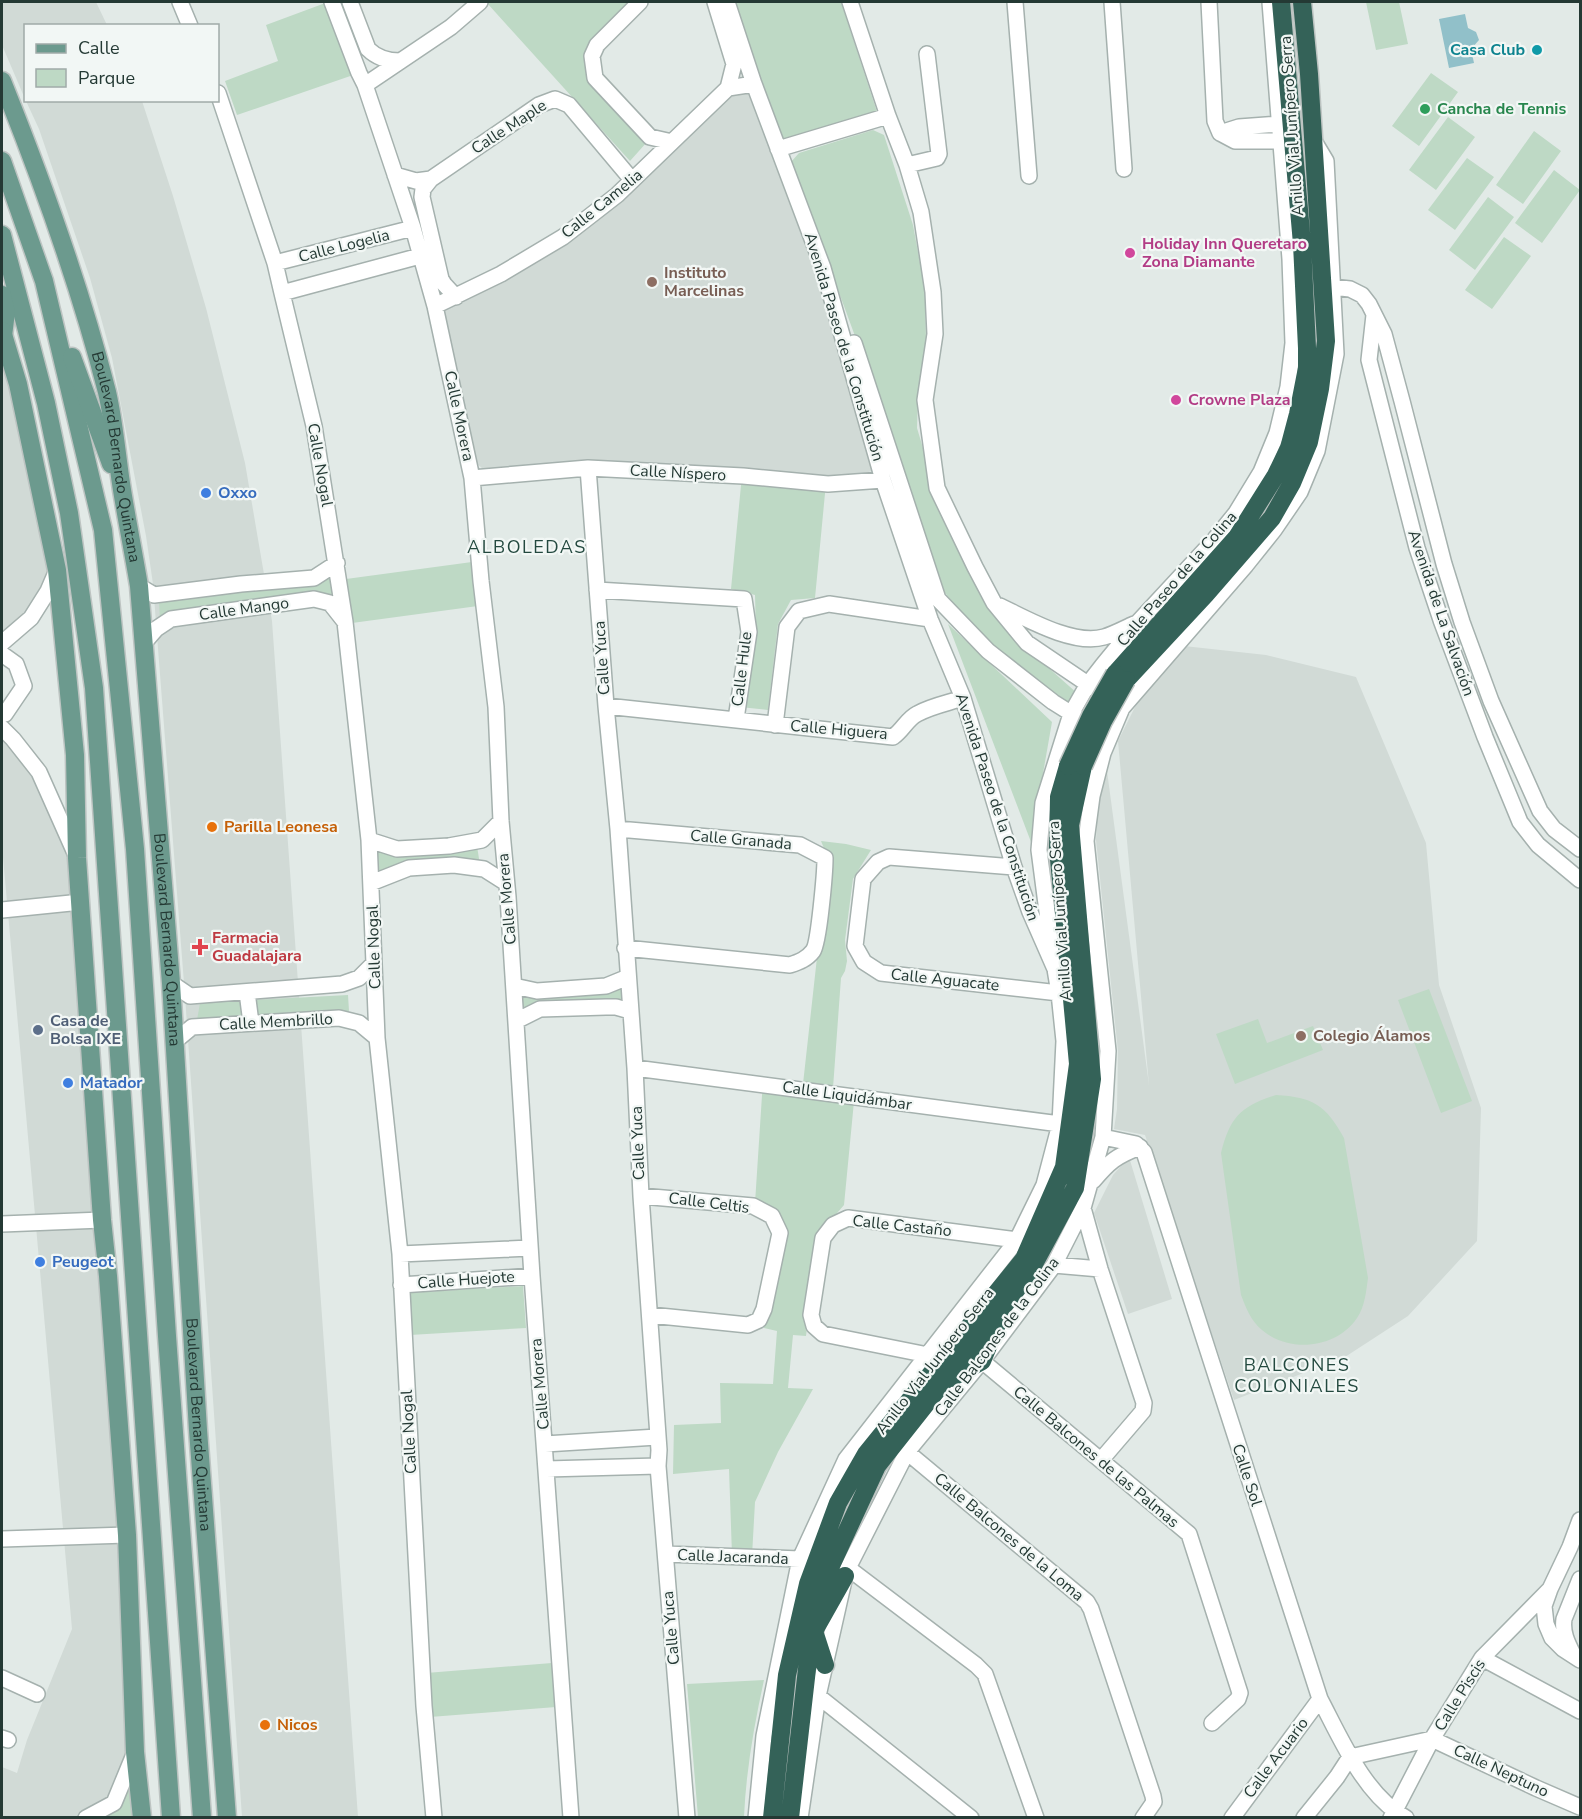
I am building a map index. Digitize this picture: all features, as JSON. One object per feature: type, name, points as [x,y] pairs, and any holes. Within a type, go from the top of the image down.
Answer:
[{"type":"highway","name":"Anillo Vial Junípero Serra","points":[[772,1818],[787,1675],[808,1584],[838,1503],[866,1454],[1024,1259],[1064,1167],[1078,1064],[1058,848],[1059,797],[1102,721],[1121,677],[1237,537],[1276,475],[1289,448],[1307,368],[1307,348],[1302,244],[1281,2]]},
{"type":"highway","name":"Anillo Vial Junípero Serra","points":[[1121,677],[1206,594],[1272,518],[1292,483],[1309,442],[1320,389],[1326,341],[1302,2]]},
{"type":"highway","name":"Anillo Vial Junípero Serra","points":[[790,1818],[807,1669],[829,1570],[877,1466],[1028,1275],[1075,1188],[1092,1079],[1070,825],[1076,766]]},
{"type":"highway","points":[[943,1383],[982,1361],[1005,1304]]},
{"type":"highway","points":[[825,1665],[814,1631],[847,1572]]},
{"type":"main road","name":"Boulevard Bernardo Quintana","points":[[2,81],[76,282],[107,393],[139,586],[171,983],[198,1430],[227,1816]]},
{"type":"main road","name":"Boulevard Bernardo Quintana","points":[[2,161],[44,281],[103,530],[135,849],[202,1818]]},
{"type":"main road","points":[[2,235],[46,403],[69,513],[94,688],[171,1818]]},
{"type":"main road","points":[[44,281],[123,497]]},
{"type":"main road","points":[[2,295],[6,312],[2,334],[18,384],[57,570],[75,755],[77,858],[127,1535],[135,1752],[142,1818]]},
{"type":"main road","points":[[75,755],[87,792],[99,880],[107,890]]},
{"type":"main road","points":[[167,1336],[185,1209]]},
{"type":"main road","points":[[127,1535],[133,1264]]},
{"type":"street","points":[[180,2],[189,24]]},
{"type":"street","name":"Calle Morera","points":[[332,2],[358,73],[365,85],[413,228],[435,306],[472,478],[480,581],[496,707],[501,821],[530,1248],[572,1818]]},
{"type":"street","points":[[350,2],[368,49],[389,61],[400,61]]},
{"type":"street","points":[[365,85],[451,27],[480,2]]},
{"type":"street","points":[[640,2],[597,45],[592,56],[595,78],[650,137],[672,142]]},
{"type":"street","points":[[715,2],[734,64],[728,88],[754,84]]},
{"type":"street","name":"Avenida Paseo de la Constitución","points":[[727,2],[754,84],[823,268],[883,480],[930,619],[963,698],[1014,867],[1030,912],[1055,969],[1064,1041],[1060,1124],[1044,1185],[1017,1240],[846,1459],[800,1559],[764,1736],[756,1818]]},
{"type":"street","points":[[850,2],[921,212],[933,292],[935,334],[925,400],[937,488],[994,603],[1027,644],[1092,679],[1126,703]]},
{"type":"street","points":[[1015,2],[1029,176]]},
{"type":"street","points":[[1112,2],[1124,169]]},
{"type":"street","points":[[1209,2],[1215,121],[1220,133],[1235,141],[1281,141]]},
{"type":"street","name":"Calle Paseo de la Colina","points":[[1055,969],[1039,850],[1042,803],[1069,721],[1092,679],[1139,621],[1236,513],[1261,472],[1277,433],[1288,387],[1293,343],[1290,259],[1270,2]]},
{"type":"street","points":[[907,165],[937,158],[939,154],[927,54]]},
{"type":"street","name":"Calle Camelia","points":[[435,306],[501,274],[562,237],[616,195],[728,88]]},
{"type":"street","name":"Calle Nogal","points":[[219,96],[275,263],[314,426],[345,622],[369,840],[377,1038],[400,1254],[424,1706],[434,1818]]},
{"type":"street","name":"Calle Maple","points":[[430,179],[539,105],[555,99],[569,105],[632,180]]},
{"type":"street","points":[[778,149],[888,116]]},
{"type":"street","points":[[1220,133],[1239,127],[1279,124]]},
{"type":"street","points":[[1313,140],[1326,161],[1332,287]]},
{"type":"street","points":[[395,175],[416,181],[430,179]]},
{"type":"street","points":[[430,179],[423,189],[423,207],[441,279],[456,297]]},
{"type":"street","name":"Calle Logelia","points":[[275,263],[413,228]]},
{"type":"street","name":"Calle Logelia","points":[[282,293],[420,256]]},
{"type":"street","points":[[823,268],[839,302],[865,374],[938,599],[988,651],[1069,721],[1087,735],[1107,742]]},
{"type":"street","name":"Avenida de La Salvación","points":[[1332,287],[1350,289],[1362,295],[1384,334],[1438,544],[1462,622],[1491,701],[1540,811],[1554,829],[1581,849]]},
{"type":"street","name":"Calle Balcones de la Colina","points":[[800,1818],[818,1696],[847,1572],[907,1452],[982,1361],[1054,1265],[1083,1208],[1103,1137],[1108,1051],[1086,841],[1092,796],[1107,742],[1126,703],[1246,565],[1300,492],[1317,451],[1336,354],[1332,287]]},
{"type":"street","name":"Avenida de La Salvación","points":[[1374,315],[1369,360],[1423,570],[1485,737],[1520,822],[1538,845],[1581,880]]},
{"type":"street","points":[[1381,407],[1402,401]]},
{"type":"street","points":[[1389,438],[1411,434]]},
{"type":"street","name":"Calle Níspero","points":[[472,478],[588,468],[743,476],[828,484],[883,480]]},
{"type":"street","name":"Calle Yuca","points":[[588,468],[618,829],[635,1068],[658,1466],[687,1818]]},
{"type":"street","points":[[1417,548],[1438,544]]},
{"type":"street","name":"Calle Mango","points":[[139,586],[154,595],[314,578],[337,564]]},
{"type":"street","points":[[1423,570],[1444,564]]},
{"type":"street","points":[[2,643],[31,618],[48,591],[57,570]]},
{"type":"street","points":[[241,584],[244,609]]},
{"type":"street","name":"Calle Hule","points":[[597,590],[744,599],[747,615],[748,632],[736,719],[606,706]]},
{"type":"street","name":"Calle Mango","points":[[144,644],[156,629],[171,619],[314,599],[330,603],[345,622]]},
{"type":"street","points":[[994,603],[1047,628],[1083,638],[1103,638],[1139,621]]},
{"type":"street","name":"Calle Higuera","points":[[930,619],[828,604],[799,611],[787,627],[775,725],[893,737],[902,731],[916,714],[963,698]]},
{"type":"street","points":[[2,654],[16,664],[24,686],[5,714],[2,714]]},
{"type":"street","points":[[1474,708],[1491,701]]},
{"type":"street","points":[[736,719],[775,725]]},
{"type":"street","points":[[2,728],[39,772],[77,858]]},
{"type":"street","points":[[1485,737],[1503,729]]},
{"type":"street","points":[[1520,822],[1540,811]]},
{"type":"street","points":[[369,840],[397,849],[449,846],[482,840],[501,821]]},
{"type":"street","name":"Calle Granada","points":[[618,829],[800,845],[825,858],[825,875],[815,949],[805,960],[790,965],[625,948]]},
{"type":"street","points":[[1538,845],[1554,829]]},
{"type":"street","name":"Calle Aguacate","points":[[1014,867],[889,856],[878,862],[863,879],[855,946],[864,962],[882,973],[1059,993]]},
{"type":"street","points":[[371,883],[409,868],[454,864],[484,869],[506,883]]},
{"type":"street","points":[[2,910],[81,902]]},
{"type":"street","name":"Calle Membrillo","points":[[171,983],[190,996],[342,984],[359,978],[374,963]]},
{"type":"street","points":[[514,986],[537,991],[606,986],[628,977]]},
{"type":"street","points":[[247,992],[251,1023]]},
{"type":"street","points":[[516,1021],[540,1010],[606,1006],[630,1011]]},
{"type":"street","name":"Calle Membrillo","points":[[174,1042],[192,1027],[339,1018],[359,1023],[377,1038]]},
{"type":"street","name":"Calle Liquidámbar","points":[[635,1068],[1060,1124]]},
{"type":"street","points":[[1103,1137],[1136,1144],[1140,1147]]},
{"type":"street","points":[[1090,1184],[1106,1166],[1121,1154],[1140,1147]]},
{"type":"street","name":"Calle Sol","points":[[1140,1147],[1144,1152],[1320,1699],[1350,1756],[1371,1786],[1398,1816]]},
{"type":"street","name":"Calle Celtis","points":[[641,1196],[753,1206],[772,1216],[780,1233],[764,1309],[759,1320],[748,1325],[650,1315]]},
{"type":"street","points":[[1083,1208],[1100,1269],[1144,1403],[1143,1411],[1101,1460]]},
{"type":"street","name":"Calle Castaño","points":[[928,1355],[824,1334],[814,1326],[811,1315],[823,1238],[833,1226],[848,1218],[1017,1240]]},
{"type":"street","points":[[2,1224],[102,1220]]},
{"type":"street","name":"Calle Huejote","points":[[400,1254],[530,1248]]},
{"type":"street","points":[[1054,1265],[1100,1269]]},
{"type":"street","name":"Calle Huejote","points":[[401,1284],[532,1276]]},
{"type":"street","name":"Calle Balcones de las Palmas","points":[[982,1361],[1189,1534],[1240,1693],[1238,1699],[1212,1723]]},
{"type":"street","points":[[545,1444],[657,1437]]},
{"type":"street","name":"Calle Balcones de la Loma","points":[[907,1452],[1087,1602],[1154,1802],[1143,1818]]},
{"type":"street","points":[[546,1470],[658,1466]]},
{"type":"street","points":[[1577,1657],[1552,1638],[1546,1624],[1544,1606],[1553,1582],[1576,1549],[1581,1520]]},
{"type":"street","points":[[2,1539],[127,1535]]},
{"type":"street","name":"Calle Jacaranda","points":[[666,1554],[800,1559]]},
{"type":"street","points":[[847,1572],[976,1665],[985,1674],[1036,1818]]},
{"type":"street","points":[[1553,1582],[1580,1581],[1563,1626],[1567,1643],[1577,1657]]},
{"type":"street","name":"Calle Piscis","points":[[1398,1816],[1432,1739],[1482,1658],[1553,1582]]},
{"type":"street","points":[[1482,1658],[1581,1711]]},
{"type":"street","points":[[2,1678],[37,1694]]},
{"type":"street","points":[[818,1696],[970,1818]]},
{"type":"street","name":"Calle Acuario","points":[[1232,1818],[1320,1699]]},
{"type":"street","name":"Calle Neptuno","points":[[1350,1756],[1432,1739],[1581,1807]]},
{"type":"street","points":[[86,1818],[114,1803],[135,1752]]},
{"type":"street","points":[[1304,1818],[1350,1756]]},
{"type":"shaded area","points":[[2,2],[96,2],[107,24],[24,24],[24,97],[2,45]]},
{"type":"shaded area","name":"Instituto Marcelinas","points":[[729,85],[749,95],[815,270],[876,470],[826,483],[590,468],[482,468],[470,458],[441,313],[468,292],[621,192]]},
{"type":"shaded area","points":[[26,102],[142,102],[206,308],[245,463],[272,621],[358,1817],[242,1817],[185,996],[153,584],[112,358],[90,278],[39,129]]},
{"type":"shaded area","points":[[2,331],[57,570],[48,591],[2,643]]},
{"type":"shaded area","name":"Colegio Álamos","points":[[1184,646],[1266,655],[1356,677],[1426,843],[1439,985],[1481,1108],[1477,1241],[1408,1316],[1345,1357],[1234,1400],[1145,1135],[1114,1129],[1117,1109],[1118,1051],[1096,840],[1098,803],[1107,771],[1149,1085],[1118,741],[1137,703],[1155,678]]},
{"type":"shaded area","points":[[2,728],[13,739],[77,858],[135,1752],[114,1803],[86,1817],[2,1817],[2,1767],[17,1773],[27,1740],[72,1629],[2,846]]},
{"type":"shaded area","points":[[1129,1157],[1172,1299],[1128,1314],[1094,1213],[1113,1175]]},
{"type":"green space","points":[[328,2],[359,73],[237,115],[225,81],[278,61],[266,25]]},
{"type":"green space","points":[[634,2],[585,58],[587,77],[607,102],[647,142],[630,161],[487,3]]},
{"type":"green space","points":[[734,2],[841,2],[877,112],[782,142]]},
{"type":"green space","points":[[1366,2],[1399,2],[1408,44],[1376,50]]},
{"type":"green space","name":"Cancha de Tennis","points":[[1431,73],[1458,92],[1419,146],[1392,126]]},
{"type":"green space","name":"Cancha de Tennis","points":[[1448,117],[1475,137],[1436,190],[1409,170]]},
{"type":"green space","points":[[873,130],[884,135],[913,225],[925,290],[926,340],[918,395],[917,428],[934,485],[1016,639],[1078,694],[1070,708],[988,645],[945,593],[898,453],[791,162],[799,153]]},
{"type":"green space","name":"Cancha de Tennis","points":[[1534,131],[1561,151],[1523,204],[1496,185]]},
{"type":"green space","name":"Cancha de Tennis","points":[[1467,158],[1494,177],[1455,230],[1428,210]]},
{"type":"green space","points":[[1554,170],[1580,190],[1542,243],[1515,223]]},
{"type":"green space","points":[[1488,197],[1514,217],[1475,270],[1449,250]]},
{"type":"green space","points":[[1504,237],[1531,256],[1492,309],[1465,290]]},
{"type":"green space","points":[[742,475],[826,483],[815,598],[791,600],[778,624],[768,710],[740,707],[756,634],[755,595],[731,589]]},
{"type":"green space","points":[[472,562],[478,606],[352,623],[346,579]]},
{"type":"green space","points":[[332,574],[334,600],[160,622],[159,600]]},
{"type":"green space","points":[[948,624],[1052,722],[1031,842]]},
{"type":"green space","points":[[821,841],[871,850],[853,879],[845,940],[847,961],[841,978],[833,1088],[855,1091],[844,1205],[819,1234],[806,1336],[793,1335],[788,1388],[813,1389],[778,1452],[755,1502],[752,1556],[732,1555],[729,1469],[673,1474],[674,1425],[721,1423],[720,1383],[773,1384],[777,1331],[764,1328],[781,1233],[755,1203],[763,1080],[803,1084],[828,858]]},
{"type":"green space","points":[[374,846],[477,846],[480,865],[376,877]]},
{"type":"green space","points":[[622,987],[624,1006],[519,1015],[522,993]]},
{"type":"green space","points":[[1429,989],[1472,1101],[1441,1113],[1398,1000]]},
{"type":"green space","points":[[348,995],[349,1011],[197,1020],[200,1003]]},
{"type":"green space","points":[[1258,1019],[1267,1043],[1313,1026],[1323,1050],[1235,1084],[1216,1034]]},
{"type":"green space","points":[[1276,1095],[1300,1098],[1317,1105],[1331,1118],[1344,1138],[1368,1278],[1366,1294],[1357,1318],[1338,1336],[1312,1344],[1299,1345],[1273,1338],[1252,1318],[1241,1295],[1221,1153],[1228,1130],[1239,1115],[1254,1104]]},
{"type":"green space","points":[[523,1286],[526,1328],[410,1335],[407,1293]]},
{"type":"green space","points":[[552,1663],[556,1707],[430,1717],[426,1673]]},
{"type":"green space","points":[[764,1680],[751,1748],[744,1817],[698,1817],[687,1684]]},
{"type":"green space","points":[[135,1752],[142,1817],[86,1818],[114,1803]]},
{"type":"water","points":[[1465,14],[1468,28],[1476,32],[1479,40],[1471,49],[1474,63],[1449,68],[1439,19]]},
{"type":"place","name":"Casa Club","points":[[1537,50]]},
{"type":"place","name":"Cancha de Tennis","points":[[1425,109]]},
{"type":"place","name":"Holiday Inn Queretaro Zona Diamante","points":[[1130,253]]},
{"type":"place","name":"Instituto Marcelinas","points":[[652,282]]},
{"type":"place","name":"Crowne Plaza","points":[[1176,400]]},
{"type":"place","name":"Oxxo","points":[[206,493]]},
{"type":"place","name":"Parilla Leonesa","points":[[212,827]]},
{"type":"place","name":"Farmacia Guadalajara","points":[[200,947]]},
{"type":"place","name":"Casa de Bolsa IXE","points":[[38,1030]]},
{"type":"place","name":"Colegio Álamos","points":[[1301,1036]]},
{"type":"place","name":"Matador","points":[[68,1083]]},
{"type":"place","name":"Peugeot","points":[[40,1262]]},
{"type":"place","name":"Nicos","points":[[265,1725]]},
{"type":"district","name":"ALBOLEDAS","points":[[527,547]]},
{"type":"district","name":"BALCONES COLONIALES","points":[[1297,1375]]}]
